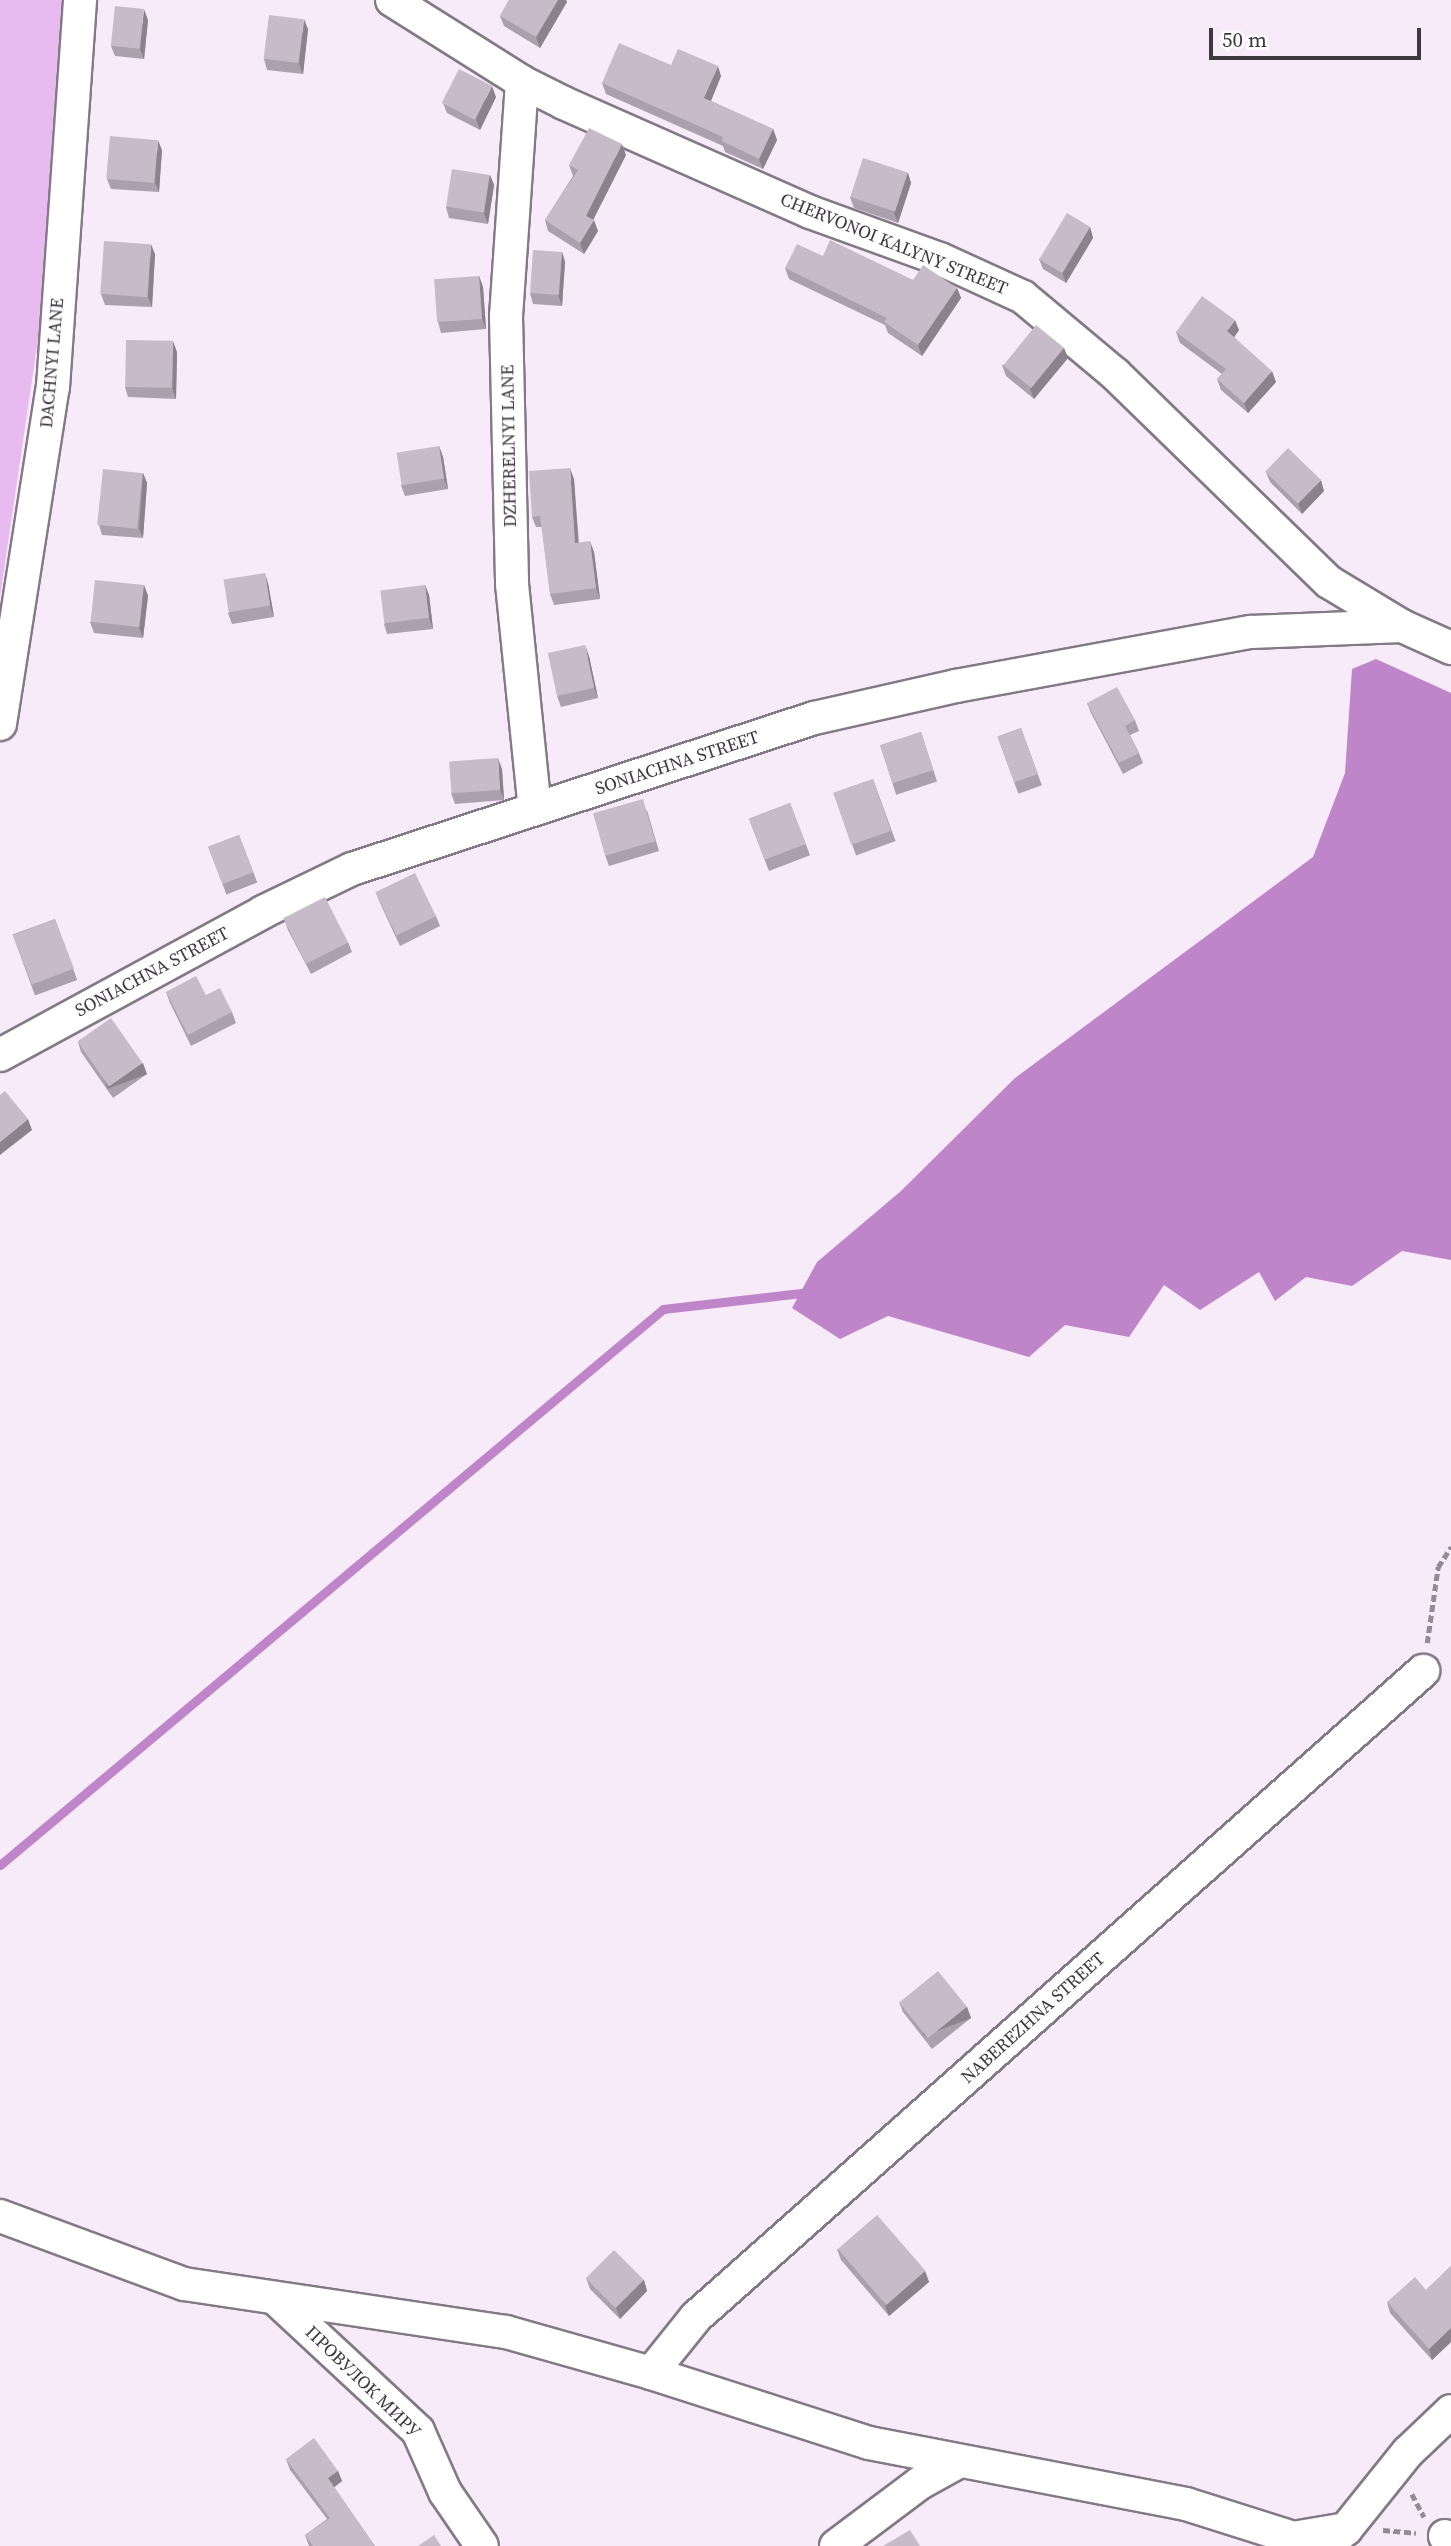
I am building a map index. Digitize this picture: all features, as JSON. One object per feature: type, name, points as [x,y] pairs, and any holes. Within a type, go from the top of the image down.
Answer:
[{"type":"street","name":"DACHNYI LANE","points":[[0,724],[54,387],[80,0]]},
{"type":"street","name":"CHERVONOI KALYNY STREET","points":[[392,0],[522,82],[810,212],[940,259],[1023,297],[1115,374],[1329,582],[1402,626],[1451,648]]},
{"type":"street","name":"DZHERELNYI LANE","points":[[522,82],[506,329],[512,584],[535,809]]},
{"type":"street","name":"SONIACHNA STREET","points":[[0,1054],[263,912],[352,869],[814,718],[956,686],[1251,632],[1402,626]]},
{"type":"street","name":"NABEREZHNA STREET","points":[[651,2373],[696,2317],[1423,1671]]},
{"type":"street","points":[[0,2216],[184,2284],[506,2332],[651,2373],[869,2443],[1186,2504],[1293,2538],[1335,2538],[1408,2452],[1451,2412]]},
{"type":"street","name":"ПРОВУЛОК МИРУ","points":[[276,2299],[418,2431],[445,2492],[482,2546]]},
{"type":"street","points":[[836,2546],[920,2483],[958,2462]]},
{"type":"path","points":[[1423,1671],[1438,1567],[1451,1547]]},
{"type":"path","points":[[1408,2452],[1408,2480],[1417,2506],[1448,2540]]},
{"type":"path","points":[[1335,2538],[1448,2540]]},
{"type":"shaded area","points":[[0,0],[71,0],[44,299],[0,597]]},
{"type":"shaded area","points":[[1376,659],[1451,693],[1451,1260],[1402,1251],[1352,1286],[1306,1277],[1275,1301],[1259,1272],[1200,1310],[1164,1285],[1129,1337],[1065,1325],[1029,1357],[888,1316],[840,1339],[792,1308],[817,1262],[901,1191],[1015,1078],[1313,857],[1345,773],[1352,669]]},
{"type":"building","points":[[509,0],[558,0],[536,37],[500,16]]},
{"type":"building","points":[[115,6],[144,9],[140,49],[111,46]]},
{"type":"building","points":[[269,15],[304,19],[298,63],[264,59]]},
{"type":"building","points":[[619,43],[671,65],[678,49],[718,66],[704,98],[773,129],[759,159],[722,141],[723,137],[602,83]]},
{"type":"building","points":[[459,69],[492,86],[475,120],[442,103]]},
{"type":"building","points":[[589,128],[622,144],[586,216],[594,220],[580,243],[545,220],[578,170],[569,165]]},
{"type":"building","points":[[110,136],[158,140],[154,183],[106,179]]},
{"type":"building","points":[[863,158],[908,173],[895,212],[850,197]]},
{"type":"building","points":[[452,169],[490,175],[484,212],[446,207]]},
{"type":"building","points":[[1067,213],[1090,227],[1062,273],[1039,259]]},
{"type":"building","points":[[830,240],[913,280],[923,265],[957,288],[918,345],[884,322],[887,318],[785,268],[797,244],[823,256]]},
{"type":"building","points":[[104,241],[151,244],[147,297],[100,294]]},
{"type":"building","points":[[533,250],[562,252],[559,295],[530,293]]},
{"type":"building","points":[[479,276],[482,319],[437,322],[434,279]]},
{"type":"building","points":[[1202,296],[1235,320],[1227,331],[1272,371],[1244,403],[1217,379],[1226,369],[1176,332]]},
{"type":"building","points":[[1036,325],[1064,348],[1031,388],[1003,365]]},
{"type":"building","points":[[126,340],[173,341],[172,388],[125,387]]},
{"type":"building","points":[[439,446],[444,479],[402,485],[397,453]]},
{"type":"building","points":[[1288,448],[1321,480],[1298,504],[1265,472]]},
{"type":"building","points":[[570,468],[575,543],[590,541],[596,588],[550,594],[540,516],[532,517],[529,471]]},
{"type":"building","points":[[103,469],[143,473],[137,529],[97,525]]},
{"type":"building","points":[[265,573],[270,606],[229,612],[224,580]]},
{"type":"building","points":[[95,580],[144,585],[139,627],[91,622]]},
{"type":"building","points":[[425,585],[429,618],[384,623],[380,590]]},
{"type":"building","points":[[585,645],[594,688],[557,696],[548,653]]},
{"type":"building","points":[[1117,687],[1135,720],[1125,726],[1139,753],[1119,763],[1087,703]]},
{"type":"building","points":[[1021,728],[1038,774],[1014,783],[998,737]]},
{"type":"building","points":[[921,732],[933,770],[892,783],[880,745]]},
{"type":"building","points":[[498,758],[500,790],[451,793],[449,761]]},
{"type":"building","points":[[873,779],[891,831],[851,845],[833,793]]},
{"type":"building","points":[[643,799],[655,841],[605,856],[593,813]]},
{"type":"building","points":[[790,803],[806,844],[765,860],[749,819]]},
{"type":"building","points":[[239,835],[253,872],[223,884],[208,847]]},
{"type":"building","points":[[415,873],[436,916],[396,935],[375,892]]},
{"type":"building","points":[[325,897],[348,942],[306,964],[283,918]]},
{"type":"building","points":[[55,919],[74,968],[32,985],[13,935]]},
{"type":"building","points":[[196,976],[206,995],[220,988],[232,1012],[188,1035],[166,992]]},
{"type":"building","points":[[111,1018],[143,1063],[109,1087],[77,1042]]},
{"type":"building","points":[[5,1091],[28,1119],[0,1142],[0,1095]]},
{"type":"building","points":[[938,1971],[967,2007],[928,2038],[899,2002]]},
{"type":"building","points":[[877,2215],[926,2271],[886,2305],[838,2249]]},
{"type":"building","points":[[614,2250],[644,2280],[615,2308],[586,2278]]},
{"type":"building","points":[[1451,2266],[1451,2328],[1429,2349],[1387,2302],[1415,2277],[1426,2290]]},
{"type":"building","points":[[314,2438],[338,2471],[328,2478],[373,2546],[313,2546],[305,2535],[330,2518],[286,2459]]},
{"type":"building","points":[[910,2530],[920,2546],[883,2546]]},
{"type":"building","points":[[434,2535],[441,2546],[418,2546]]},
{"type":"waterway","points":[[0,1865],[663,1309],[810,1292]]}]
